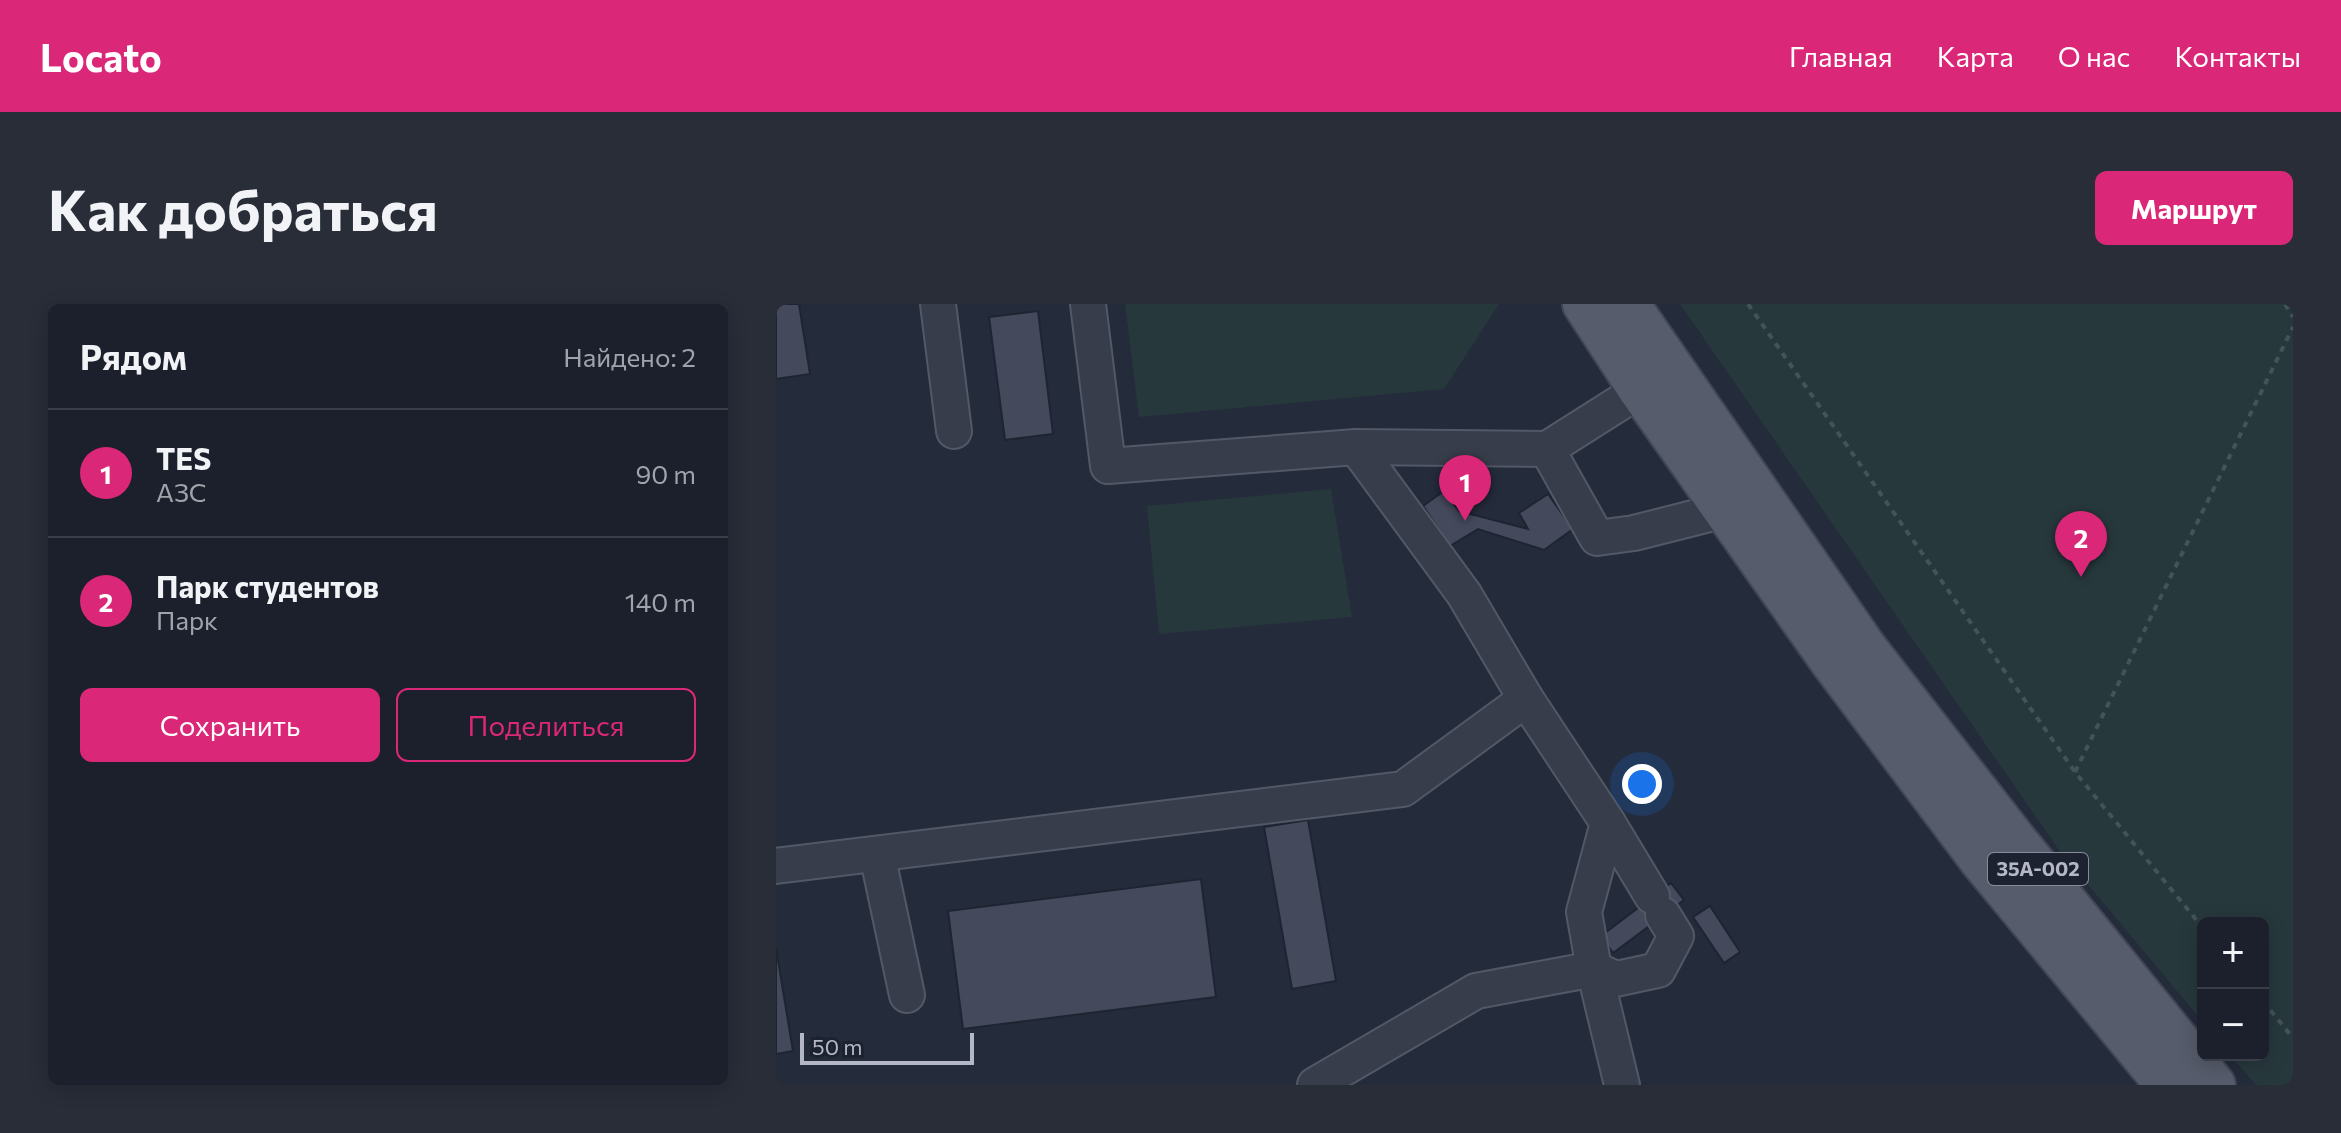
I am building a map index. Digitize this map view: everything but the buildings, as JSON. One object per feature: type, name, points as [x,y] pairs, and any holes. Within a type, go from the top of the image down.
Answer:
[{"type":"main road","name":"35А-002","points":[[1584,304],[1640,390],[1832,662],[1980,859],[2167,1085]]},
{"type":"main road","name":"35А-002","points":[[1628,304],[1866,649],[2214,1085]]},
{"type":"street","points":[[938,304],[954,431]]},
{"type":"street","points":[[1088,304],[1108,466],[1356,447],[1547,449],[1640,390]]},
{"type":"street","points":[[1315,1085],[1476,991],[1594,969],[1616,979],[1658,970],[1676,936],[1608,823],[1526,699],[1464,594],[1356,447]]},
{"type":"street","points":[[1547,449],[1597,538],[1634,533],[1725,510]]},
{"type":"street","points":[[776,866],[1403,789],[1526,699]]},
{"type":"street","points":[[1608,823],[1584,912],[1594,969],[1622,1085]]},
{"type":"street","points":[[877,854],[907,995]]},
{"type":"path","points":[[1748,304],[2075,772],[2197,921]]},
{"type":"path","points":[[2285,304],[2293,317]]},
{"type":"path","points":[[2075,772],[2293,327]]},
{"type":"path","points":[[2269,1008],[2293,1038]]},
{"type":"shaded area","points":[[1125,304],[1499,304],[1444,389],[1139,417]]},
{"type":"shaded area","points":[[1680,304],[2293,304],[2293,1085],[2256,1085],[2235,1061],[2269,1061],[2269,917],[2197,917],[2197,1015],[2059,850]]},
{"type":"shaded area","points":[[1331,489],[1352,617],[1159,634],[1147,506]]},
{"type":"place","name":"TES","points":[[1465,521]]},
{"type":"place","name":"Парк студентов","points":[[2081,577]]}]
